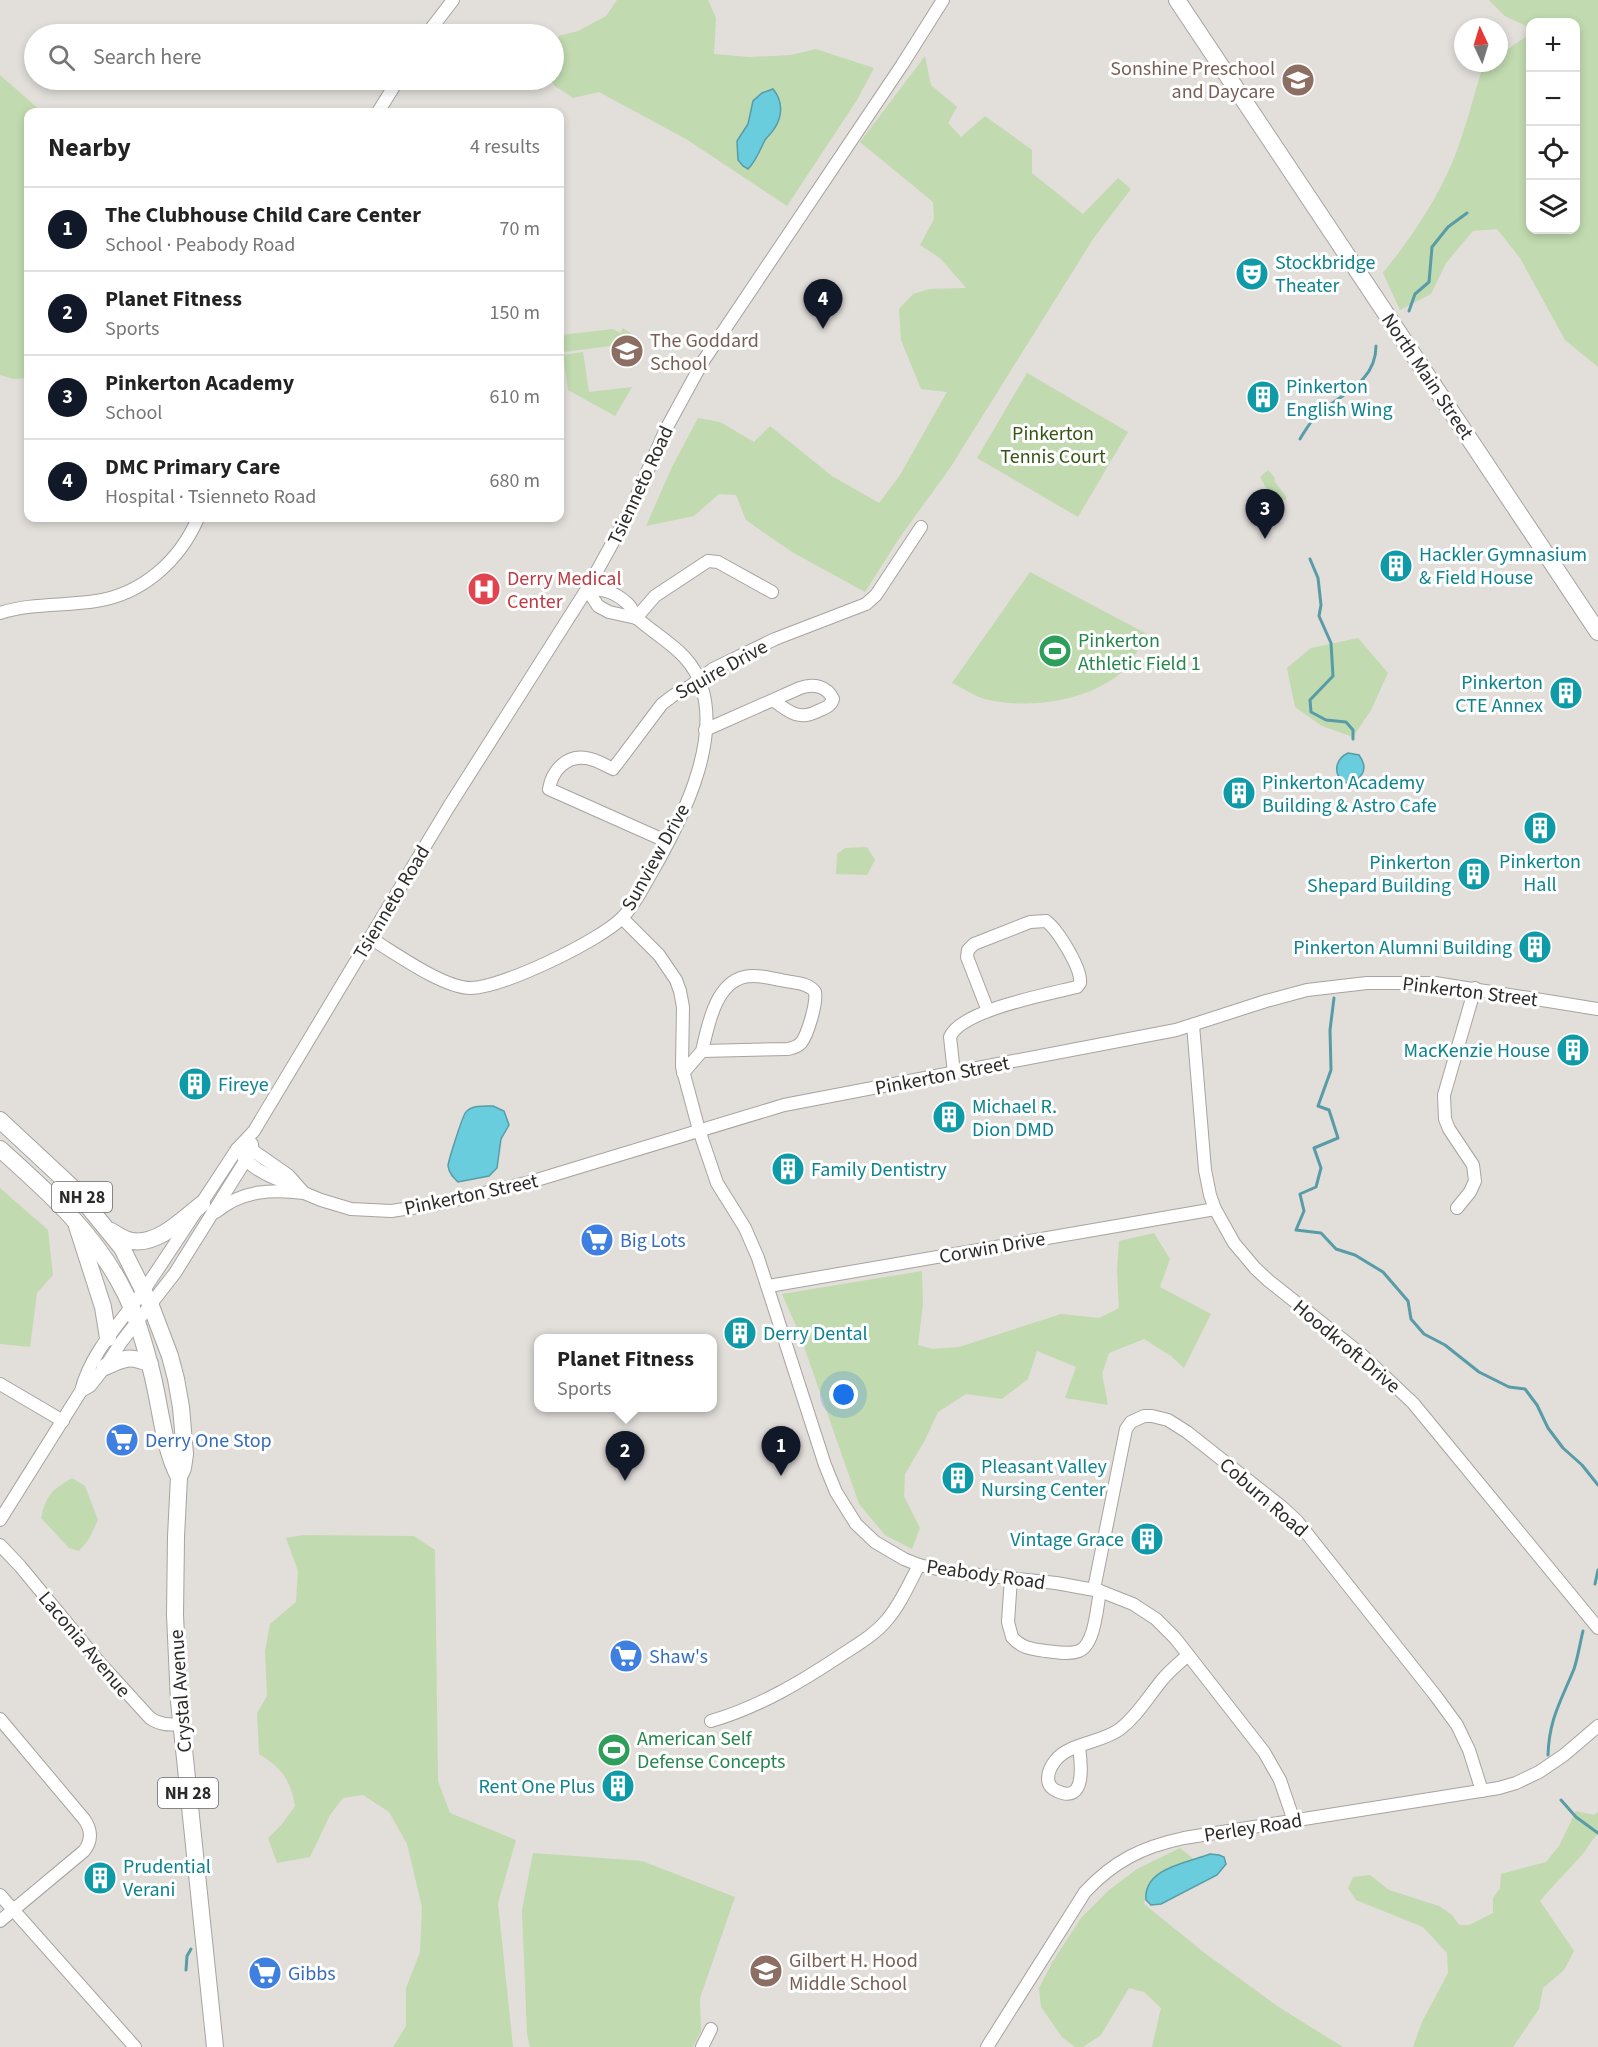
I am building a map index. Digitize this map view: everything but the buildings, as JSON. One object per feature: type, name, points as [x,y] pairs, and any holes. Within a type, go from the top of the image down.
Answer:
[{"type":"main road","name":"North Main Street","points":[[1177,0],[1598,632]]},
{"type":"main road","name":"NH 28","points":[[0,1120],[67,1182],[110,1231],[144,1290]]},
{"type":"main road","name":"NH 28","points":[[0,1149],[75,1220],[92,1240],[131,1306]]},
{"type":"main road","points":[[110,1231],[132,1241],[153,1238],[206,1210]]},
{"type":"main road","points":[[75,1220],[103,1307],[108,1338]]},
{"type":"main road","name":"Crystal Avenue","points":[[144,1290],[170,1356],[180,1401],[185,1454],[179,1478],[175,1615],[181,1724],[215,2047]]},
{"type":"main road","name":"Crystal Avenue","points":[[131,1306],[150,1364],[170,1457],[179,1478]]},
{"type":"main road","points":[[105,1367],[128,1358],[150,1364]]},
{"type":"street","points":[[435,24],[453,0]]},
{"type":"street","name":"Tsienneto Road","points":[[81,1392],[90,1386],[175,1273],[237,1149],[254,1131],[447,808],[587,589],[629,513],[666,429],[702,363],[943,0]]},
{"type":"street","points":[[380,108],[392,90]]},
{"type":"street","points":[[0,613],[21,608],[98,601],[129,591],[159,573],[188,538],[196,522]]},
{"type":"street","name":"Squire Drive","points":[[668,842],[549,789],[555,772],[572,760],[588,758],[613,769],[662,704],[713,669],[775,639],[866,604],[876,595],[921,527]]},
{"type":"street","points":[[636,618],[655,596],[708,561],[718,562],[772,592]]},
{"type":"street","name":"Sunview Drive","points":[[587,589],[598,606],[609,612],[636,618]]},
{"type":"street","name":"Sunview Drive","points":[[370,938],[431,975],[460,987],[471,988],[492,983],[555,959],[595,938],[622,918],[639,896],[668,842],[698,771],[705,730],[705,706],[699,680],[686,658],[675,647],[636,618],[628,604],[606,590],[587,589]]},
{"type":"street","points":[[705,730],[773,699]]},
{"type":"street","name":"Peabody Road","points":[[622,918],[659,955],[676,980],[682,1007],[683,1073],[699,1130],[717,1183],[745,1228],[769,1286],[825,1465],[841,1500],[856,1524],[868,1537],[891,1552],[919,1565],[951,1572],[1097,1590],[1133,1604],[1156,1619],[1167,1628],[1264,1752],[1280,1780],[1294,1821]]},
{"type":"street","points":[[954,1073],[949,1042],[951,1033],[964,1023],[988,1011],[1077,987],[1080,983],[1080,972],[1056,931],[1046,921],[1030,922],[974,944],[968,950],[967,957],[988,1011]]},
{"type":"street","points":[[683,1073],[702,1051],[708,1026],[717,1004],[725,989],[736,980],[749,976],[761,976],[808,986],[815,992],[816,1002],[805,1036],[795,1047],[702,1051]]},
{"type":"street","name":"Pinkerton Street","points":[[237,1149],[249,1155],[272,1178],[333,1205],[366,1212],[391,1211],[421,1207],[530,1182],[784,1105],[1193,1025],[1277,998],[1326,987],[1413,982],[1475,988],[1598,1009]]},
{"type":"street","points":[[1457,1208],[1470,1192],[1475,1181],[1473,1165],[1445,1119],[1444,1095],[1475,988]]},
{"type":"street","name":"Hoodkroft Drive","points":[[1193,1025],[1205,1170],[1215,1209],[1234,1243],[1255,1268],[1360,1354],[1413,1403],[1598,1628]]},
{"type":"street","name":"Tsienneto Road","points":[[81,1392],[89,1369],[108,1338],[249,1155],[254,1131]]},
{"type":"street","points":[[206,1210],[245,1195],[300,1189]]},
{"type":"street","name":"Corwin Drive","points":[[769,1286],[1215,1209]]},
{"type":"street","points":[[0,1384],[63,1421]]},
{"type":"street","points":[[0,1520],[81,1392]]},
{"type":"street","name":"Coburn Road","points":[[1011,1578],[1008,1622],[1012,1637],[1028,1648],[1059,1653],[1079,1652],[1090,1642],[1126,1429],[1131,1422],[1144,1416],[1168,1420],[1187,1432],[1282,1507],[1312,1538],[1457,1725],[1469,1750],[1482,1791]]},
{"type":"street","name":"Laconia Avenue","points":[[0,1545],[99,1662],[150,1718],[164,1725],[181,1724]]},
{"type":"street","points":[[711,1721],[727,1717],[774,1695],[832,1662],[869,1636],[882,1626],[894,1611],[919,1565]]},
{"type":"street","points":[[1079,1747],[1121,1729],[1164,1678],[1188,1655]]},
{"type":"street","points":[[0,1719],[84,1819],[90,1830],[89,1842],[84,1851],[0,1921]]},
{"type":"street","name":"Perley Road","points":[[987,2047],[1085,1893],[1101,1875],[1129,1856],[1166,1842],[1482,1791],[1516,1783],[1539,1772],[1564,1755],[1598,1726]]},
{"type":"street","points":[[0,1895],[135,2047]]},
{"type":"street","points":[[702,2047],[711,2030]]},
{"type":"green space","points":[[617,0],[708,0],[716,18],[714,54],[749,57],[791,55],[816,49],[874,68],[857,100],[787,206],[686,139],[599,92],[573,98],[561,90],[564,90],[564,35],[578,31],[606,16]]},
{"type":"green space","points":[[1489,0],[1598,0],[1598,367],[1565,340],[1520,258],[1497,229],[1473,231],[1446,263],[1431,294],[1400,310],[1383,273],[1421,220],[1445,178],[1461,139],[1481,72],[1508,72],[1508,49],[1526,37],[1526,234],[1580,234],[1580,18],[1526,18],[1526,26],[1505,16]]},
{"type":"green space","points":[[925,56],[931,85],[957,107],[948,123],[961,137],[985,116],[1032,150],[1032,173],[1083,214],[1118,178],[1131,189],[1093,239],[950,468],[900,537],[865,592],[792,552],[746,520],[736,495],[719,494],[694,516],[646,526],[672,467],[698,418],[720,422],[754,442],[770,426],[832,476],[879,503],[900,475],[947,392],[921,389],[901,340],[899,309],[913,294],[930,289],[966,288],[941,259],[920,245],[934,219],[933,202],[860,142]]},
{"type":"green space","points":[[0,75],[37,108],[24,108],[24,378],[13,379],[0,375]]},
{"type":"green space","points":[[623,328],[632,334],[633,343],[564,352],[564,335],[613,329],[620,333]]},
{"type":"green space","points":[[583,352],[589,392],[632,387],[615,416],[568,390],[564,355]]},
{"type":"green space","name":"Pinkerton Tennis Court","points":[[1027,373],[1128,432],[1078,517],[977,458]]},
{"type":"green space","points":[[1268,470],[1286,496],[1286,500],[1273,496],[1260,477]]},
{"type":"green space","name":"Pinkerton Athletic Field 1","points":[[1030,572],[1147,634],[1125,669],[1096,689],[1040,703],[985,699],[952,683]]},
{"type":"green space","points":[[1358,638],[1388,673],[1371,710],[1353,737],[1322,726],[1295,707],[1287,668],[1311,648]]},
{"type":"green space","points":[[867,847],[875,860],[867,875],[836,874],[837,854],[845,848]]},
{"type":"green space","points":[[0,1188],[48,1230],[53,1275],[37,1293],[30,1347],[0,1344]]},
{"type":"green space","points":[[1154,1233],[1170,1259],[1160,1287],[1211,1314],[1184,1368],[1171,1356],[1144,1339],[1109,1353],[1102,1374],[1108,1405],[1065,1398],[1076,1367],[1037,1351],[1028,1379],[1002,1399],[966,1394],[938,1412],[905,1474],[904,1496],[920,1528],[912,1549],[885,1535],[859,1504],[800,1335],[782,1294],[922,1271],[923,1304],[918,1345],[932,1349],[959,1347],[1061,1314],[1099,1318],[1119,1308],[1117,1271],[1119,1241]]},
{"type":"green space","points":[[72,1478],[85,1486],[98,1520],[89,1539],[79,1551],[69,1548],[41,1518],[51,1494]]},
{"type":"green space","points":[[303,1535],[414,1536],[435,1550],[438,1781],[450,1813],[516,1840],[498,1903],[513,2047],[393,2047],[406,2026],[406,1988],[420,1952],[422,1907],[407,1844],[389,1812],[363,1795],[343,1798],[330,1815],[310,1857],[277,1863],[268,1838],[295,1806],[284,1775],[274,1764],[259,1754],[257,1713],[267,1696],[265,1651],[270,1624],[296,1602],[298,1571],[286,1538]]},
{"type":"green space","points":[[1576,1811],[1594,1815],[1598,1812],[1598,1834],[1540,1901],[1574,1951],[1564,1970],[1543,1988],[1539,2009],[1513,2047],[1413,2047],[1422,2022],[1448,1973],[1447,1953],[1423,1927],[1356,1900],[1348,1888],[1353,1877],[1370,1875],[1389,1890],[1439,1906],[1452,1915],[1459,1925],[1469,1925],[1493,1913],[1493,1898],[1500,1888],[1501,1874],[1546,1862],[1559,1846]]},
{"type":"green space","points":[[1180,1848],[1195,1860],[1172,1867],[1149,1883],[1144,1904],[1206,1954],[1277,2006],[1343,2047],[1152,2047],[1161,2008],[1144,1992],[1129,1988],[1101,2035],[1083,2047],[1075,2047],[1062,2037],[1041,2007],[1039,1988],[1053,1961],[1081,1918],[1109,1890],[1137,1869]]},
{"type":"green space","points":[[533,1853],[642,1861],[735,1897],[700,1998],[701,2031],[693,2047],[530,2047],[527,2034],[522,1910]]},
{"type":"water","points":[[773,89],[779,98],[781,109],[779,119],[748,169],[738,160],[737,141],[748,124],[753,101],[762,93]]},
{"type":"water","points":[[1348,753],[1359,755],[1364,770],[1355,780],[1345,783],[1338,776],[1337,768],[1340,760]]},
{"type":"water","points":[[493,1106],[504,1111],[509,1125],[501,1139],[497,1168],[489,1176],[458,1182],[450,1173],[448,1166],[464,1115],[475,1107]]},
{"type":"water","points":[[1210,1854],[1224,1857],[1226,1864],[1217,1875],[1161,1904],[1151,1905],[1146,1900],[1147,1889],[1159,1874],[1168,1868]]},
{"type":"waterway","points":[[1409,311],[1415,294],[1429,282],[1432,247],[1448,227],[1467,213]]},
{"type":"waterway","points":[[1300,439],[1317,415],[1364,378],[1375,358],[1376,346]]},
{"type":"waterway","points":[[1310,559],[1318,578],[1321,605],[1319,616],[1331,643],[1333,676],[1310,700],[1311,712],[1326,720],[1346,722],[1353,730],[1353,739]]},
{"type":"waterway","points":[[1334,998],[1330,1030],[1331,1070],[1318,1106],[1329,1110],[1338,1138],[1314,1148],[1321,1168],[1316,1187],[1300,1194],[1304,1211],[1296,1230],[1321,1233],[1336,1249],[1355,1255],[1383,1272],[1408,1301],[1411,1319],[1424,1334],[1445,1345],[1479,1372],[1509,1387],[1525,1389],[1563,1448],[1582,1465],[1598,1485]]},
{"type":"waterway","points":[[1595,1584],[1598,1570]]},
{"type":"waterway","points":[[1548,1755],[1553,1720],[1574,1669],[1583,1631]]},
{"type":"waterway","points":[[1561,1800],[1576,1817],[1598,1833]]},
{"type":"waterway","points":[[186,1970],[187,1956],[191,1949]]},
{"type":"place","name":"Sonshine Preschool and Daycare","points":[[1298,80]]},
{"type":"place","name":"Stockbridge Theater","points":[[1252,274]]},
{"type":"place","name":"DMC Primary Care","points":[[823,329]]},
{"type":"place","name":"The Goddard School","points":[[627,351]]},
{"type":"place","name":"Pinkerton English Wing","points":[[1263,397]]},
{"type":"place","name":"Pinkerton Academy","points":[[1265,539]]},
{"type":"place","name":"Hackler Gymnasium & Field House","points":[[1396,566]]},
{"type":"place","name":"Derry Medical Center","points":[[484,589]]},
{"type":"place","name":"Pinkerton Athletic Field 1","points":[[1055,651]]},
{"type":"place","name":"Pinkerton CTE Annex","points":[[1566,693]]},
{"type":"place","name":"Pinkerton Academy Building & Astro Cafe","points":[[1239,793]]},
{"type":"place","name":"Pinkerton Hall","points":[[1540,828]]},
{"type":"place","name":"Pinkerton Shepard Building","points":[[1474,874]]},
{"type":"place","name":"Pinkerton Alumni Building","points":[[1535,947]]},
{"type":"place","name":"MacKenzie House","points":[[1573,1050]]},
{"type":"place","name":"Fireye","points":[[195,1084]]},
{"type":"place","name":"Michael R. Dion DMD","points":[[949,1117]]},
{"type":"place","name":"Family Dentistry","points":[[788,1169]]},
{"type":"place","name":"Big Lots","points":[[597,1240]]},
{"type":"place","name":"Derry Dental","points":[[740,1333]]},
{"type":"place","name":"Derry One Stop","points":[[122,1440]]},
{"type":"place","name":"The Clubhouse Child Care Center","points":[[781,1476]]},
{"type":"place","name":"Pleasant Valley Nursing Center","points":[[958,1478]]},
{"type":"place","name":"Planet Fitness","points":[[625,1481]]},
{"type":"place","name":"Vintage Grace","points":[[1147,1539]]},
{"type":"place","name":"Shaw's","points":[[626,1656]]},
{"type":"place","name":"American Self Defense Concepts","points":[[614,1750]]},
{"type":"place","name":"Rent One Plus","points":[[618,1786]]},
{"type":"place","name":"Prudential Verani","points":[[100,1878]]},
{"type":"place","name":"Gilbert H. Hood Middle School","points":[[766,1971]]},
{"type":"place","name":"Gibbs","points":[[265,1973]]}]
